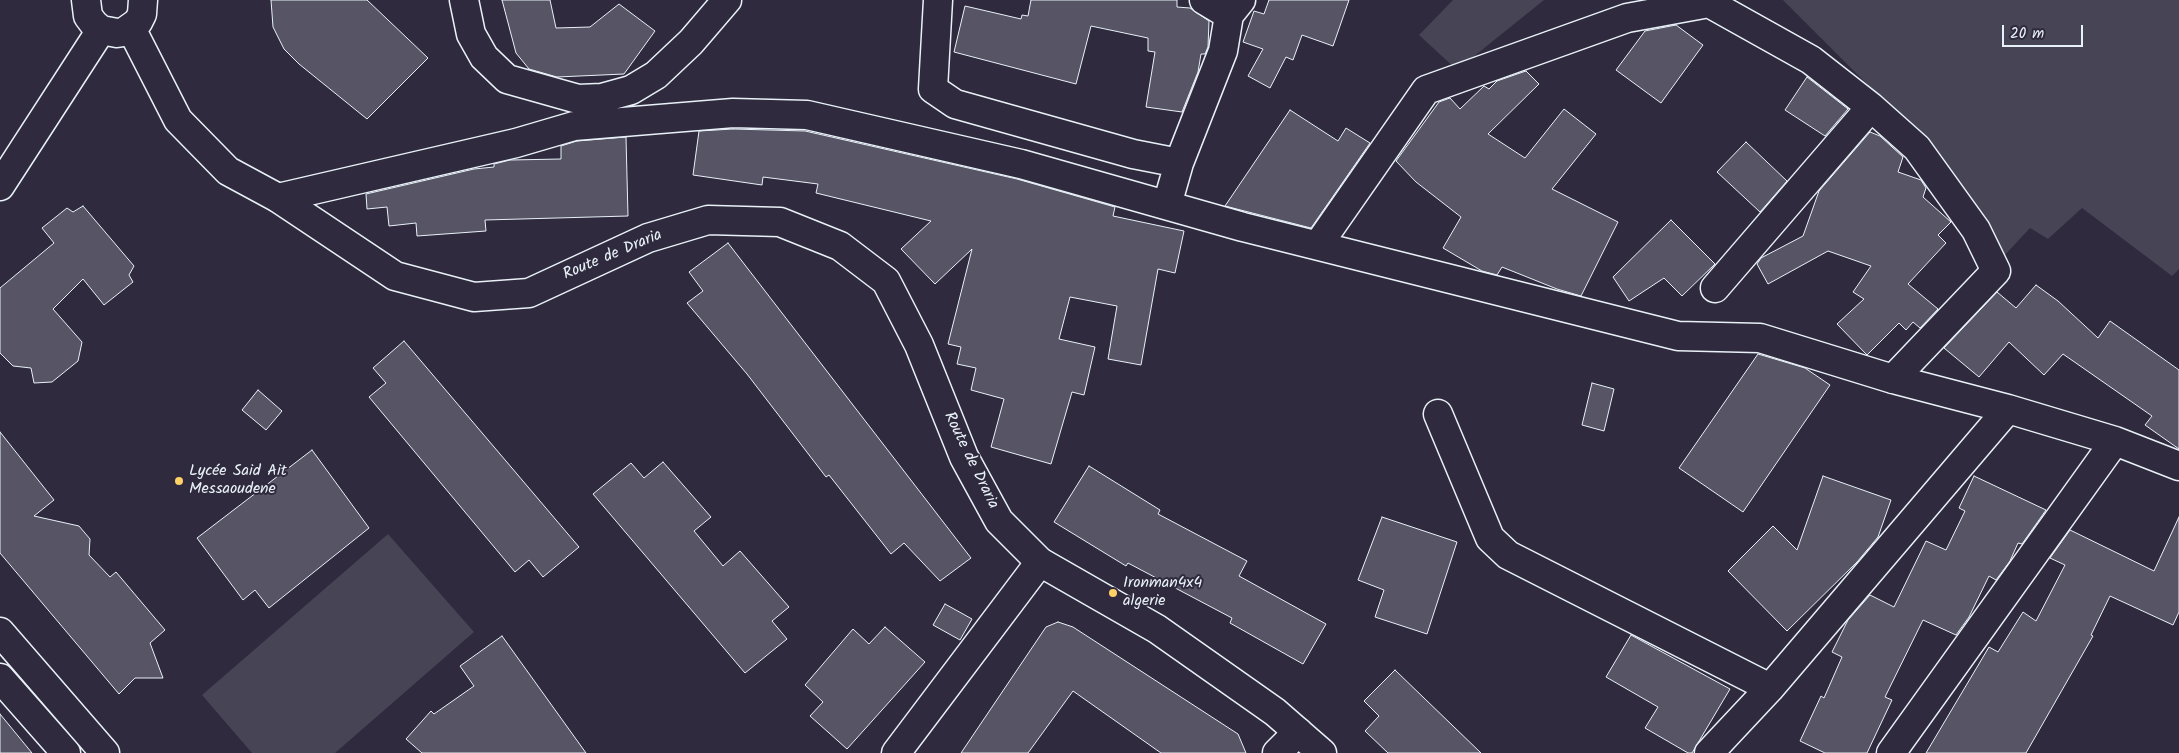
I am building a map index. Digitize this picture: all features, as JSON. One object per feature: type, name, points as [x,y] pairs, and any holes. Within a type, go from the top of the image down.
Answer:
[{"type":"street","points":[[85,2],[88,16],[101,30],[117,33],[131,28],[142,14],[143,0]]},
{"type":"street","points":[[464,0],[471,34],[484,57],[507,79],[578,99],[602,98],[631,90],[656,74],[691,42],[727,0]]},
{"type":"street","points":[[938,0],[933,89],[955,104],[1133,154],[1180,163]]},
{"type":"street","points":[[1167,205],[1180,163],[1224,50],[1235,8],[1204,0]]},
{"type":"street","points":[[1318,245],[1426,90],[1627,18],[1709,3],[1811,60],[1871,107],[1917,148],[1976,230],[1996,270],[1893,379]]},
{"type":"street","name":"Route de Draria","points":[[131,28],[178,120],[228,171],[278,198],[395,276],[474,297],[529,294],[648,238],[708,220],[780,222],[840,246],[886,281],[919,345],[964,457],[999,521],[1040,562],[1157,629],[1275,712],[1322,753]]},
{"type":"street","points":[[0,186],[101,30]]},
{"type":"street","points":[[1715,288],[1871,107]]},
{"type":"street","points":[[278,198],[516,143],[574,126],[733,113],[807,115],[1021,164],[1243,228],[1318,245],[1678,336],[1760,338],[1893,379],[2008,409],[2115,441],[2179,466]]},
{"type":"street","points":[[1708,753],[1770,688],[2008,409]]},
{"type":"street","points":[[1438,414],[1490,538],[1508,555],[1770,688]]},
{"type":"street","points":[[1891,753],[2115,441]]},
{"type":"street","points":[[896,753],[1040,562]]},
{"type":"street","points":[[0,632],[105,753]]},
{"type":"street","points":[[0,678],[66,753]]},
{"type":"street","points":[[1278,753],[1298,732]]},
{"type":"shaded area","points":[[1453,0],[1544,0],[1457,70],[1419,35]]},
{"type":"shaded area","points":[[1783,0],[2179,0],[2179,269],[2172,276],[2082,208],[2048,239],[2030,228],[2003,257],[1890,107]]},
{"type":"shaded area","points":[[388,534],[474,632],[335,753],[252,753],[202,695]]},
{"type":"building","points":[[271,0],[367,0],[428,58],[367,119],[299,64],[284,49],[273,27]]},
{"type":"building","points":[[502,0],[550,0],[556,28],[590,27],[619,4],[655,31],[624,74],[557,77],[529,69],[516,53]]},
{"type":"building","points":[[1031,0],[1177,0],[1177,7],[1190,8],[1209,21],[1208,47],[1205,54],[1201,54],[1198,72],[1182,112],[1146,107],[1155,52],[1148,51],[1148,38],[1091,26],[1076,84],[954,52],[965,6],[1021,19],[1022,15],[1028,16]]},
{"type":"building","points":[[1269,0],[1349,0],[1333,46],[1302,35],[1293,60],[1286,57],[1270,88],[1248,76],[1263,49],[1243,42],[1254,11],[1264,14]]},
{"type":"building","points":[[1676,25],[1703,45],[1661,103],[1616,70],[1645,31]]},
{"type":"building","points":[[1526,71],[1539,84],[1488,134],[1525,158],[1564,109],[1596,134],[1552,189],[1618,222],[1581,296],[1557,289],[1502,267],[1497,275],[1482,271],[1443,248],[1461,217],[1416,182],[1396,161],[1439,102],[1450,98],[1460,109],[1484,86],[1489,89],[1497,81]]},
{"type":"building","points":[[1807,77],[1848,109],[1825,136],[1785,110]]},
{"type":"building","points":[[1290,110],[1338,141],[1346,128],[1370,143],[1311,228],[1225,206]]},
{"type":"building","points":[[733,129],[805,131],[1017,179],[1115,207],[1113,216],[1184,231],[1175,273],[1158,269],[1141,365],[1108,359],[1117,306],[1070,297],[1059,339],[1095,347],[1084,395],[1072,392],[1051,464],[991,447],[1004,399],[971,390],[976,368],[957,364],[961,347],[948,344],[972,249],[935,284],[901,249],[931,221],[816,193],[818,184],[763,177],[762,185],[693,175],[699,131]]},
{"type":"building","points":[[1870,132],[1880,136],[1903,157],[1898,172],[1921,180],[1926,188],[1923,197],[1951,222],[1938,235],[1946,243],[1908,284],[1938,309],[1920,328],[1913,322],[1906,330],[1899,323],[1867,355],[1837,324],[1864,299],[1853,292],[1871,266],[1828,251],[1768,284],[1757,264],[1761,258],[1803,236],[1819,191]]},
{"type":"building","points":[[626,137],[628,216],[485,220],[486,231],[417,236],[416,223],[389,226],[387,207],[367,209],[366,194],[474,169],[494,167],[494,164],[510,160],[561,159],[561,146],[577,141]]},
{"type":"building","points":[[1746,142],[1787,181],[1760,212],[1717,172]]},
{"type":"building","points":[[83,206],[134,266],[129,275],[133,282],[104,305],[83,279],[53,309],[82,342],[78,361],[52,382],[34,383],[31,368],[13,366],[0,353],[0,288],[54,243],[42,228],[67,208],[73,212]]},
{"type":"building","points":[[1671,220],[1715,264],[1682,296],[1664,278],[1629,301],[1613,277]]},
{"type":"building","points":[[728,243],[971,558],[940,581],[904,543],[891,554],[829,475],[826,477],[747,374],[687,303],[703,291],[689,272]]},
{"type":"building","points":[[2036,285],[2058,301],[2098,338],[2110,321],[2179,370],[2179,449],[2145,425],[2152,416],[2063,354],[2044,375],[2009,342],[1979,377],[1944,348],[1997,292],[2016,308]]},
{"type":"building","points":[[404,341],[579,547],[543,577],[529,560],[515,572],[369,397],[386,383],[373,368]]},
{"type":"building","points":[[1758,354],[1805,368],[1830,385],[1743,512],[1679,468]]},
{"type":"building","points":[[1592,383],[1614,389],[1604,431],[1582,425]]},
{"type":"building","points":[[258,390],[282,411],[266,430],[242,410]]},
{"type":"building","points":[[0,432],[54,500],[34,516],[79,526],[90,539],[89,555],[110,577],[116,572],[165,630],[150,643],[163,678],[135,678],[119,694],[0,553]]},
{"type":"building","points":[[312,450],[369,528],[269,608],[255,590],[243,600],[197,538]]},
{"type":"building","points":[[663,462],[711,517],[694,531],[723,566],[740,551],[789,607],[772,621],[787,639],[745,673],[593,494],[631,463],[644,478]]},
{"type":"building","points":[[1089,466],[1160,510],[1158,514],[1247,561],[1239,576],[1326,624],[1303,664],[1230,623],[1232,618],[1128,563],[1126,566],[1054,522]]},
{"type":"building","points":[[1823,476],[1891,500],[1878,537],[1857,562],[1787,631],[1728,571],[1773,526],[1797,550]]},
{"type":"building","points":[[1974,476],[2046,510],[2022,544],[2018,543],[2010,561],[1996,580],[1989,576],[1969,617],[1956,635],[1923,620],[1885,697],[1892,700],[1867,753],[1825,753],[1800,741],[1821,696],[1824,698],[1842,657],[1832,652],[1848,620],[1870,595],[1894,607],[1926,541],[1946,550],[1965,511],[1959,508]]},
{"type":"building","points":[[1382,517],[1457,542],[1427,634],[1375,617],[1384,590],[1358,580]]},
{"type":"building","points":[[2179,517],[2179,612],[2173,625],[2110,596],[2091,635],[2093,636],[2026,753],[1926,753],[1989,647],[1998,652],[2023,612],[2036,621],[2065,565],[2050,558],[2070,530],[2154,571]]},
{"type":"building","points":[[945,604],[972,619],[960,640],[933,625]]},
{"type":"building","points":[[1058,622],[1073,627],[1238,734],[1246,753],[1161,753],[1073,691],[1028,753],[961,753],[1046,627]]},
{"type":"building","points":[[885,627],[925,662],[847,749],[810,716],[823,702],[805,685],[853,629],[869,644]]},
{"type":"building","points":[[1631,635],[1730,689],[1692,753],[1688,753],[1645,728],[1658,707],[1606,677]]},
{"type":"building","points":[[502,636],[586,753],[422,753],[406,739],[431,711],[434,714],[474,686],[460,666]]},
{"type":"building","points":[[1395,670],[1481,753],[1388,753],[1365,731],[1379,716],[1364,701]]},
{"type":"building","points":[[0,714],[32,753],[0,753]]},
{"type":"place","name":"Lycée Said Ait Messaoudene","points":[[179,481]]},
{"type":"place","name":"Ironman4x4 algerie","points":[[1113,593]]}]
